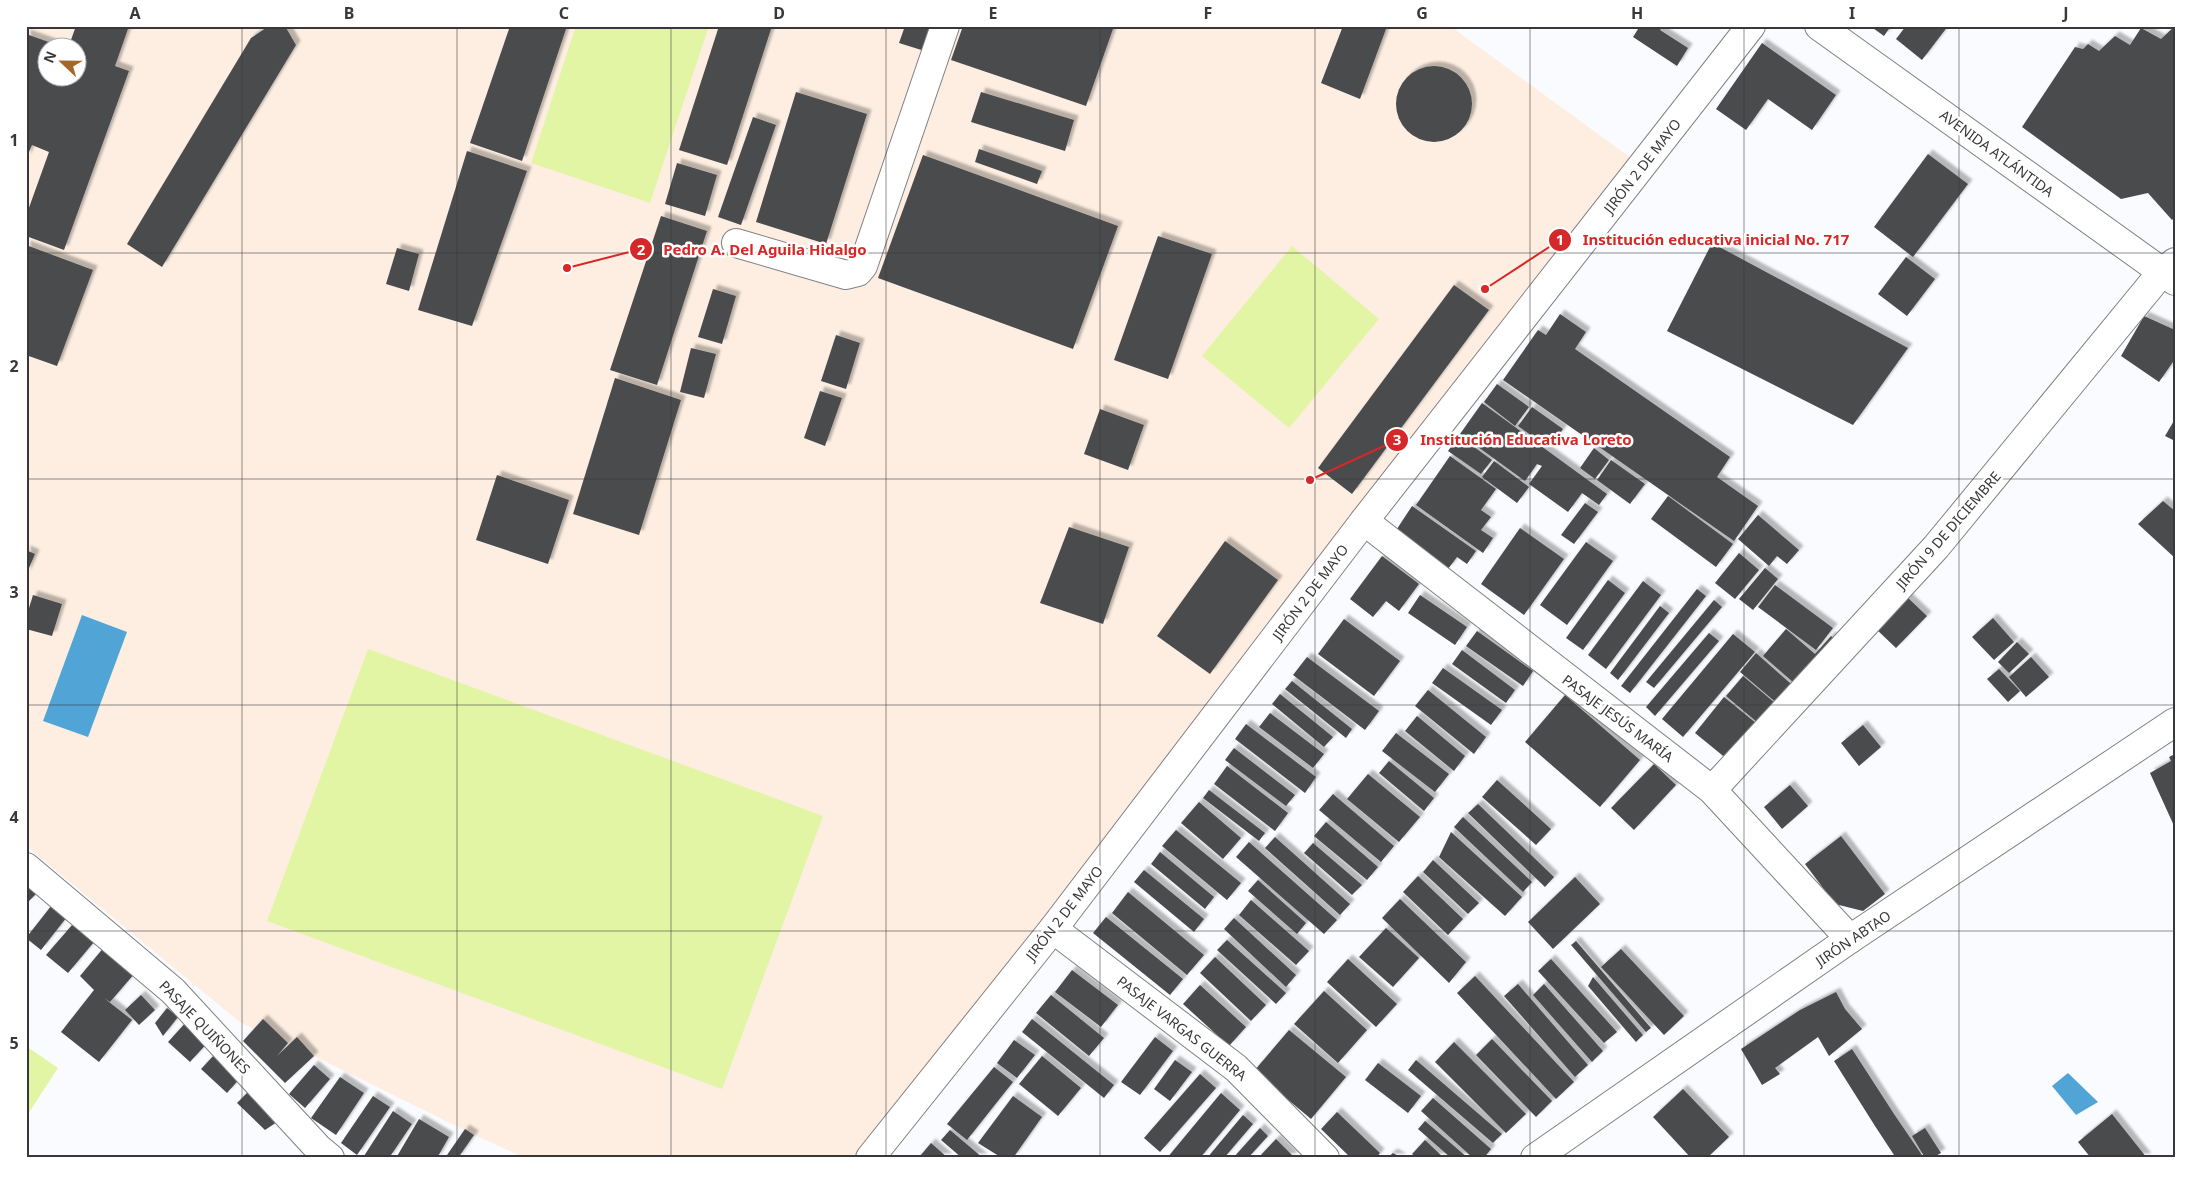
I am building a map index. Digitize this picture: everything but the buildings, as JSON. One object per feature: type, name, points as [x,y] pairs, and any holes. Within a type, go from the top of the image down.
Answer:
[{"type":"street","points":[[736,243],[846,275],[858,272],[863,266],[945,26]]},
{"type":"street","name":"JIRÓN 2 DE MAYO","points":[[870,1158],[1053,928],[1364,521],[1751,26]]},
{"type":"street","name":"AVENIDA ATLÁNTIDA","points":[[1819,26],[2171,272]]},
{"type":"street","name":"JIRÓN 9 DE DICIEMBRE","points":[[1712,790],[1936,547],[2171,272]]},
{"type":"street","name":"PASAJE JESÚS MARÍA","points":[[1364,521],[1712,790],[1850,939]]},
{"type":"street","name":"JIRÓN ABTAO","points":[[1535,1158],[1850,939],[2175,722]]},
{"type":"street","name":"PASAJE QUIÑONES","points":[[26,867],[173,990],[319,1154]]},
{"type":"street","name":"PASAJE VARGAS GUERRA","points":[[1053,928],[1236,1068],[1325,1158]]},
{"type":"shaded area","points":[[26,26],[1450,26],[1642,166],[870,1158],[525,1158],[474,1135],[288,1043],[241,1023],[26,846]]},
{"type":"green space","points":[[576,26],[709,26],[650,203],[531,163]]},
{"type":"green space","points":[[1292,246],[1379,319],[1289,428],[1202,356]]},
{"type":"green space","points":[[368,649],[823,816],[722,1089],[267,921]]},
{"type":"green space","points":[[26,1046],[58,1068],[26,1117]]},
{"type":"water","points":[[82,615],[127,632],[88,737],[43,721]]},
{"type":"water","points":[[2068,1073],[2098,1102],[2076,1115],[2052,1086]]},
{"type":"place","name":"Pedro A. Del Aguila Hidalgo","points":[[567,268]]},
{"type":"place","name":"Institución educativa inicial No. 717","points":[[1485,289]]},
{"type":"place","name":"Institución Educativa Loreto","points":[[1310,480]]}]
